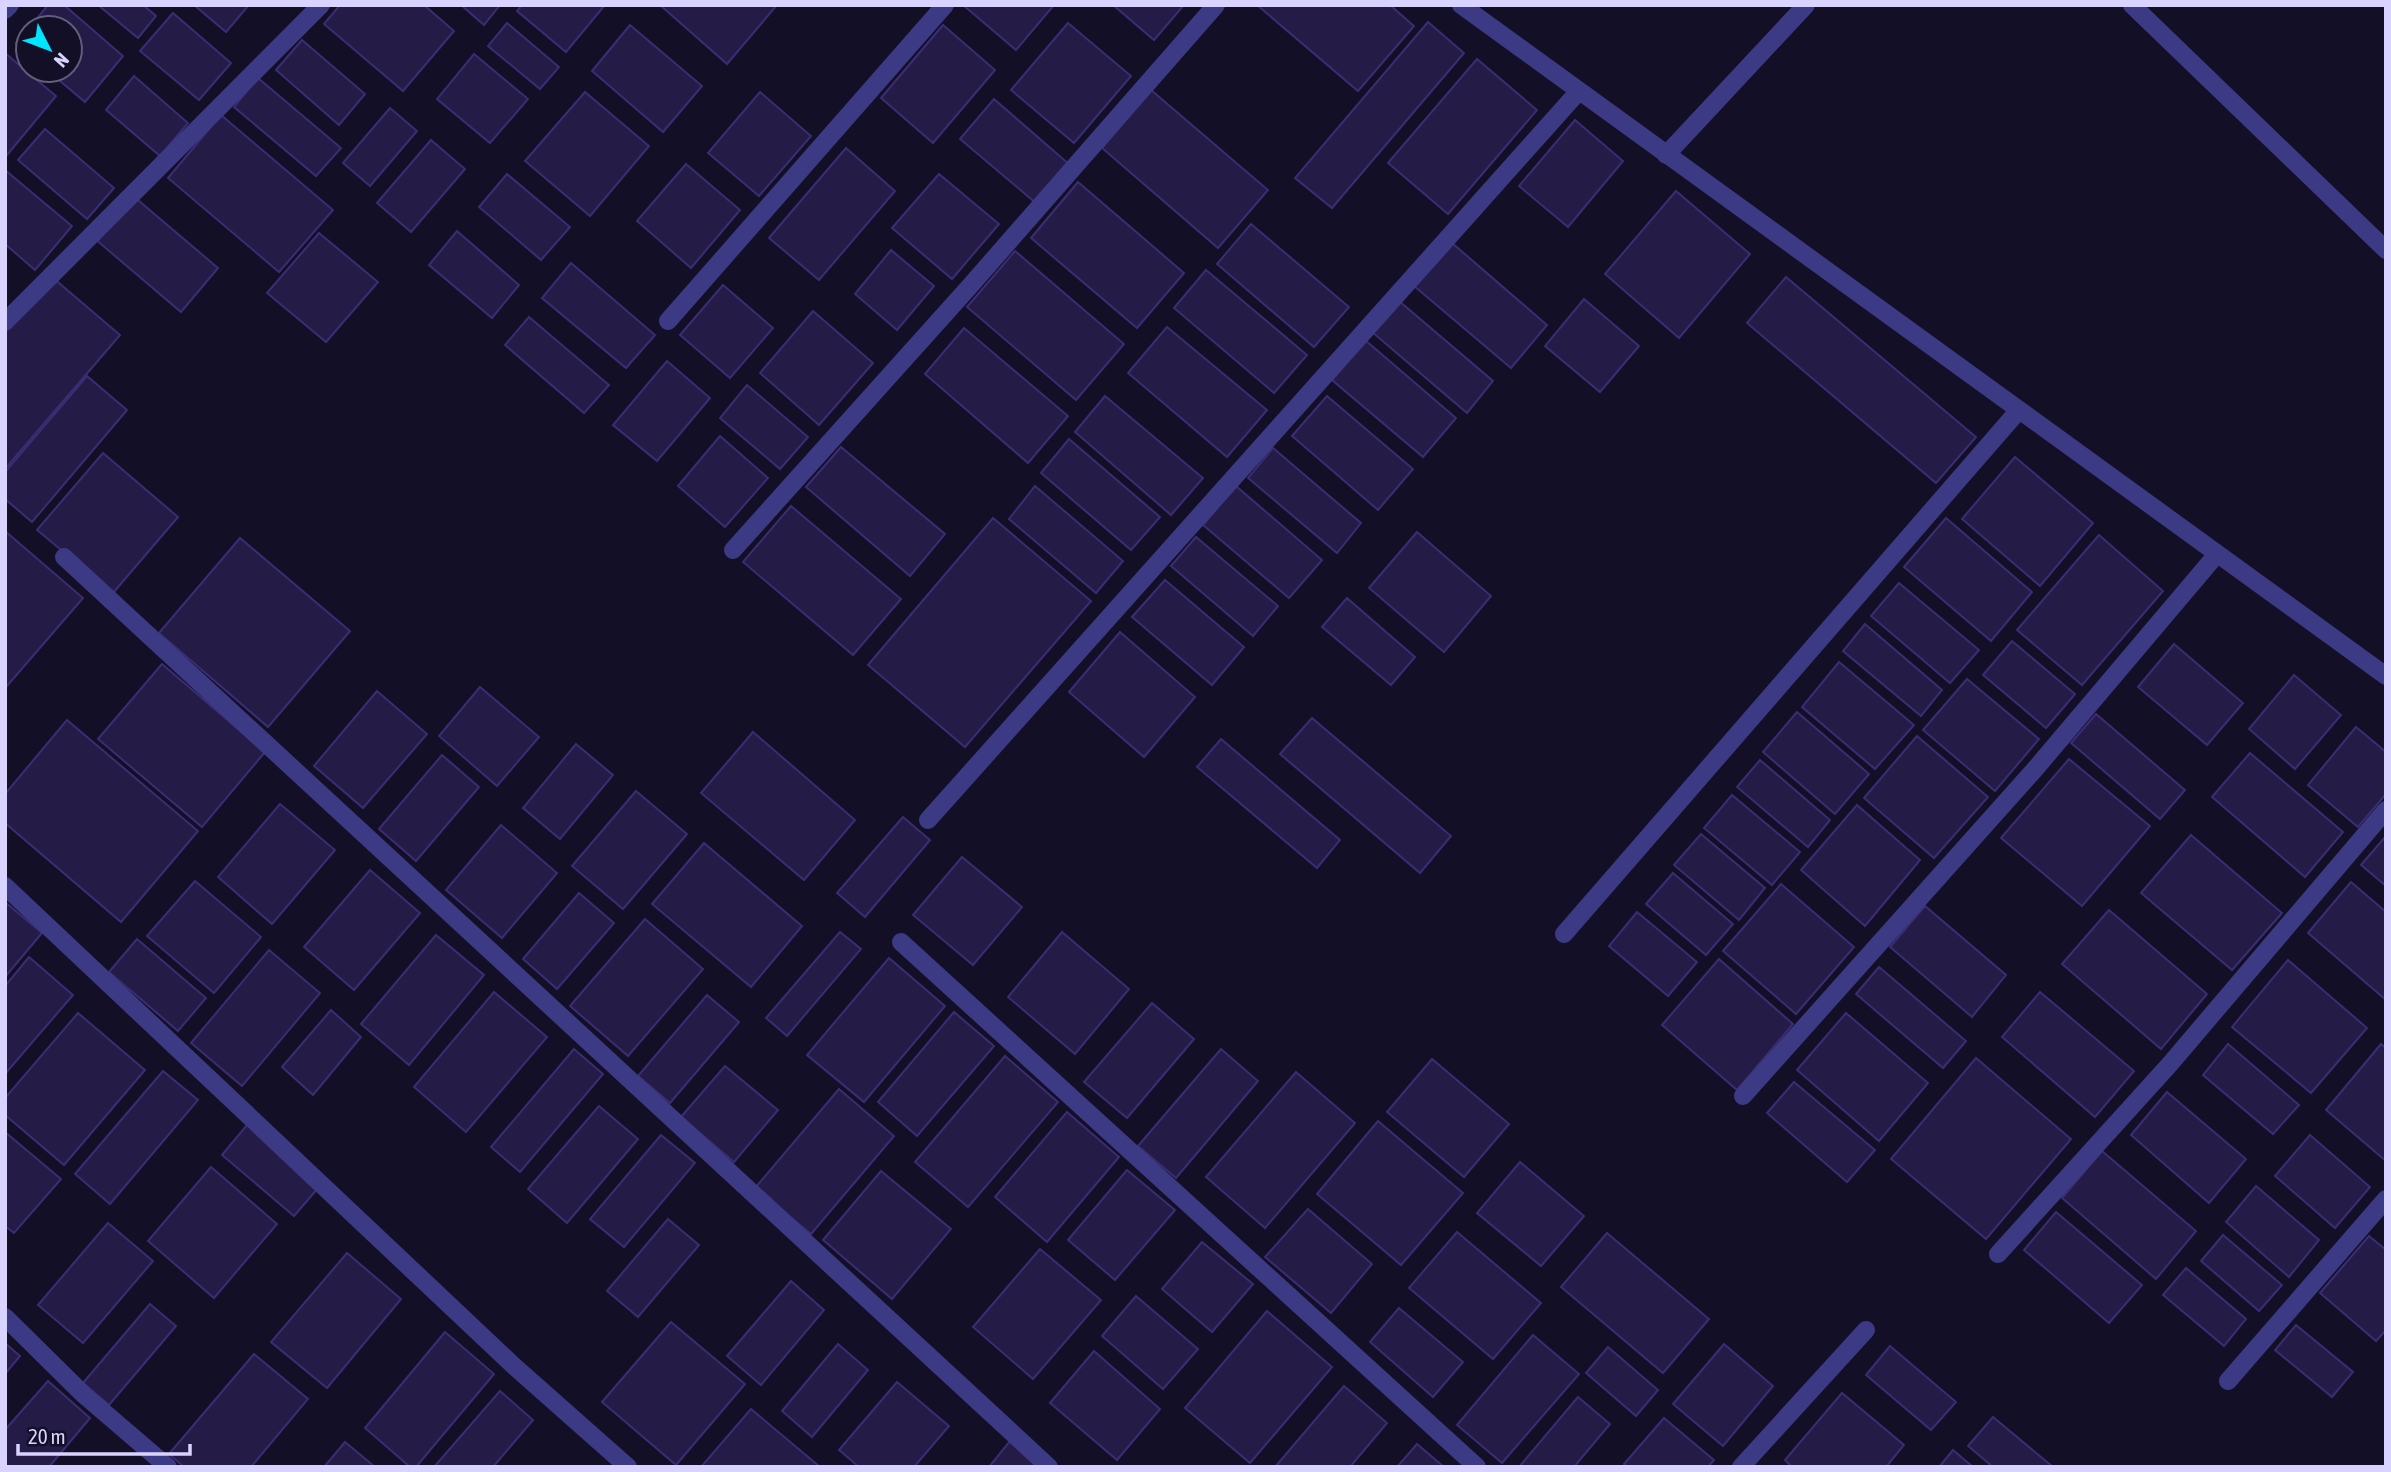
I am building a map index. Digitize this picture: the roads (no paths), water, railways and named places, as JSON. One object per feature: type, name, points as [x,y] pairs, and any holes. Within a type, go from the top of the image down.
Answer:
[{"type":"street","points":[[5,10],[10,5]]},
{"type":"street","points":[[5,322],[321,5]]},
{"type":"street","points":[[667,321],[945,5]]},
{"type":"street","points":[[733,551],[1216,5]]},
{"type":"street","points":[[1461,5],[2386,676]]},
{"type":"street","points":[[1666,155],[1806,5]]},
{"type":"street","points":[[2132,5],[2386,250]]},
{"type":"street","points":[[928,820],[1578,91]]},
{"type":"street","points":[[1564,934],[2019,410]]},
{"type":"street","points":[[1743,1096],[2036,768],[2217,554]]},
{"type":"street","points":[[64,557],[1049,1467]]},
{"type":"street","points":[[1998,1255],[2170,1064],[2386,810]]},
{"type":"street","points":[[5,886],[514,1367],[628,1467]]},
{"type":"street","points":[[901,942],[1477,1467]]},
{"type":"street","points":[[2228,1381],[2386,1199]]},
{"type":"street","points":[[5,1317],[84,1395],[168,1467]]},
{"type":"street","points":[[1741,1467],[1866,1330]]}]
